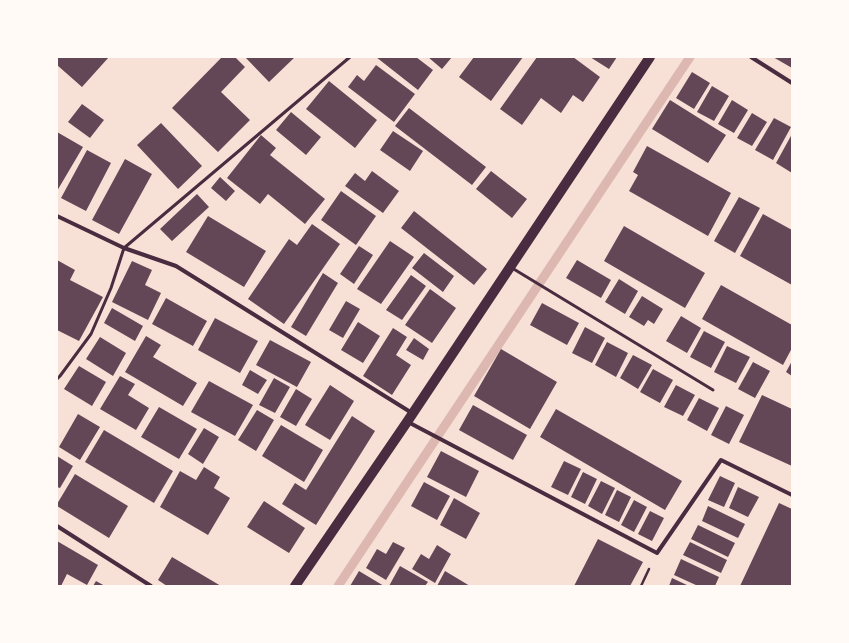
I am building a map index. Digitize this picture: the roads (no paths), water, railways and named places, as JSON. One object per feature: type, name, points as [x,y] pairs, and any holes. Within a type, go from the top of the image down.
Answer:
[{"type":"main road","points":[[295,586],[410,418],[650,57]]},
{"type":"street","points":[[751,57],[792,83]]},
{"type":"street","points":[[57,216],[124,248],[176,266],[410,418],[657,553],[721,460],[792,494]]},
{"type":"street","points":[[57,526],[151,586]]},
{"type":"lane","points":[[57,379],[91,334],[111,288],[124,248],[350,57]]},
{"type":"lane","points":[[510,267],[713,390]]},
{"type":"waterway","points":[[338,586],[690,57]]}]
